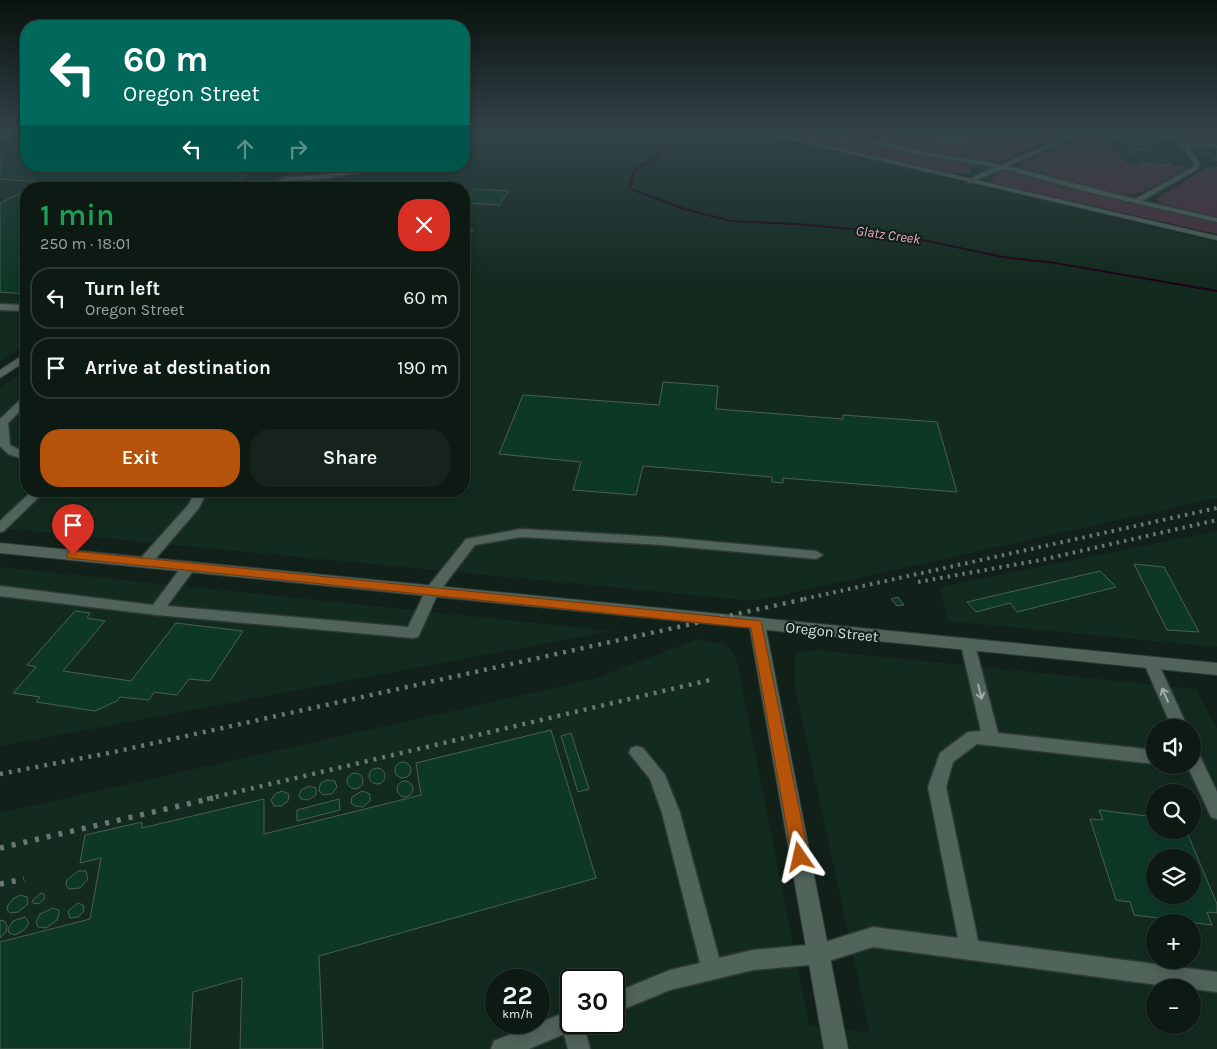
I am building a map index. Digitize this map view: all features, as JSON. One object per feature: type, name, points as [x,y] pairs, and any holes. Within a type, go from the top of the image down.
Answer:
[{"type":"street","points":[[973,182],[1217,238]]},
{"type":"street","points":[[0,375],[20,360]]},
{"type":"street","name":"Oregon Street","points":[[0,548],[1217,669]]},
{"type":"street","points":[[757,624],[836,1049]]},
{"type":"lane","points":[[1055,182],[1217,220]]},
{"type":"lane","points":[[1135,202],[1171,182]]},
{"type":"lane","points":[[0,307],[20,308]]},
{"type":"lane","points":[[20,406],[3,422],[2,443],[8,451],[20,455]]},
{"type":"lane","points":[[0,528],[33,497]]},
{"type":"lane","points":[[145,562],[195,505],[198,497]]},
{"type":"lane","points":[[0,591],[157,610],[414,633],[432,591],[471,542],[521,533],[662,541],[816,555]]},
{"type":"lane","points":[[157,610],[188,568]]},
{"type":"lane","points":[[968,645],[991,739]]},
{"type":"lane","points":[[1151,663],[1176,719]]},
{"type":"lane","points":[[970,949],[937,787],[946,758],[974,737],[1146,756]]},
{"type":"lane","points":[[637,753],[657,775],[671,813],[712,970]]},
{"type":"lane","points":[[1200,774],[1217,811]]},
{"type":"lane","points":[[625,998],[670,980],[753,960],[819,954],[873,937],[1217,982]]},
{"type":"lane","points":[[502,1049],[560,1027]]},
{"type":"lane","points":[[575,1034],[579,1049]]},
{"type":"shaded area","points":[[0,182],[963,182],[1217,242],[1217,498],[755,601],[0,528],[0,388],[20,373],[20,497],[470,497],[470,182],[20,182],[20,348],[0,362]]},
{"type":"shaded area","points":[[989,182],[1217,182],[1217,234]]},
{"type":"shaded area","points":[[994,182],[1048,182],[1069,189],[1217,222],[1217,234],[996,184]]},
{"type":"shaded area","points":[[1068,182],[1161,182],[1140,193],[1124,195],[1087,188]]},
{"type":"shaded area","points":[[1183,182],[1217,182],[1217,217],[1163,204],[1156,199]]},
{"type":"shaded area","points":[[1217,531],[1217,647],[948,621],[940,587]]},
{"type":"shaded area","points":[[0,567],[612,631],[0,746]]},
{"type":"shaded area","points":[[698,639],[726,645],[736,657],[809,1025],[870,1033],[794,683],[796,654],[816,650],[1196,689],[1217,729],[1217,1049],[0,1049],[0,813],[594,679]]},
{"type":"building","points":[[474,189],[509,191],[499,205],[470,203],[470,194]]},
{"type":"building","points":[[20,193],[20,294],[0,292],[0,203]]},
{"type":"building","points":[[663,382],[718,386],[716,409],[843,419],[843,415],[937,422],[957,492],[783,478],[783,483],[772,482],[772,477],[643,466],[636,495],[573,490],[581,462],[499,454],[523,395],[659,405]]},
{"type":"building","points":[[1134,564],[1164,567],[1199,632],[1167,630]]},
{"type":"building","points":[[1100,571],[1116,587],[1017,612],[1010,603],[976,612],[967,602]]},
{"type":"building","points":[[898,597],[904,605],[897,606],[891,599]]},
{"type":"building","points":[[75,611],[90,613],[87,618],[105,621],[63,671],[131,681],[176,623],[243,631],[210,681],[189,679],[177,695],[154,692],[149,700],[120,697],[117,701],[95,711],[36,702],[40,697],[13,693],[36,667],[27,665]]},
{"type":"building","points":[[551,730],[596,878],[319,956],[323,1049],[240,1049],[242,978],[193,992],[190,1049],[0,1049],[0,942],[90,919],[101,858],[80,863],[85,835],[142,822],[142,828],[264,799],[264,834],[421,795],[416,763]]},
{"type":"building","points":[[571,733],[589,789],[578,792],[561,736]]},
{"type":"building","points":[[403,762],[409,764],[411,770],[409,776],[403,778],[397,776],[395,770],[397,764]]},
{"type":"building","points":[[377,768],[383,770],[385,776],[383,782],[377,784],[371,782],[369,776],[371,770]]},
{"type":"building","points":[[352,773],[358,773],[363,778],[361,787],[352,789],[347,784],[347,778]]},
{"type":"building","points":[[327,780],[335,781],[337,787],[332,794],[323,795],[319,788],[321,783]]},
{"type":"building","points":[[402,781],[408,781],[413,786],[411,795],[402,797],[397,792],[397,786]]},
{"type":"building","points":[[309,786],[316,788],[316,795],[308,800],[301,799],[299,795],[301,790]]},
{"type":"building","points":[[282,791],[289,794],[288,801],[281,806],[274,806],[271,800],[275,794]]},
{"type":"building","points":[[362,791],[370,794],[370,801],[363,807],[355,806],[351,803],[352,797]]},
{"type":"building","points":[[339,799],[340,810],[297,821],[297,810]]},
{"type":"building","points":[[1099,810],[1146,816],[1146,839],[1190,839],[1194,849],[1146,849],[1146,904],[1201,904],[1201,866],[1217,904],[1217,913],[1207,912],[1212,925],[1201,924],[1201,914],[1146,914],[1146,917],[1134,915],[1130,902],[1116,900],[1090,819],[1103,820]]},
{"type":"building","points":[[78,871],[86,871],[88,879],[80,888],[69,889],[66,885],[67,880]]},
{"type":"building","points":[[41,893],[44,894],[45,898],[40,903],[34,904],[32,901]]},
{"type":"building","points":[[20,895],[27,897],[28,904],[18,912],[10,913],[7,910],[8,905]]},
{"type":"building","points":[[78,903],[83,905],[84,911],[78,917],[70,918],[68,911]]},
{"type":"building","points":[[53,908],[59,910],[57,920],[46,928],[38,927],[36,922],[40,914]]},
{"type":"building","points":[[25,917],[29,923],[24,930],[15,935],[9,933],[8,929],[13,921]]},
{"type":"building","points":[[0,920],[4,921],[7,926],[6,932],[0,938]]},
{"type":"waterway","name":"Glatz Creek","points":[[631,182],[630,189],[684,209],[731,221],[796,224],[884,232],[1003,257],[1055,263],[1217,291]]},
{"type":"railway","points":[[804,599],[1217,508]]},
{"type":"railway","points":[[918,582],[1041,560],[1217,520]]},
{"type":"railway","points":[[0,774],[114,752],[809,598]]},
{"type":"railway","points":[[207,799],[710,680]]},
{"type":"railway","points":[[0,848],[213,798]]},
{"type":"railway","points":[[0,884],[24,879]]},
{"type":"route","points":[[73,555],[757,624],[800,857]]}]
